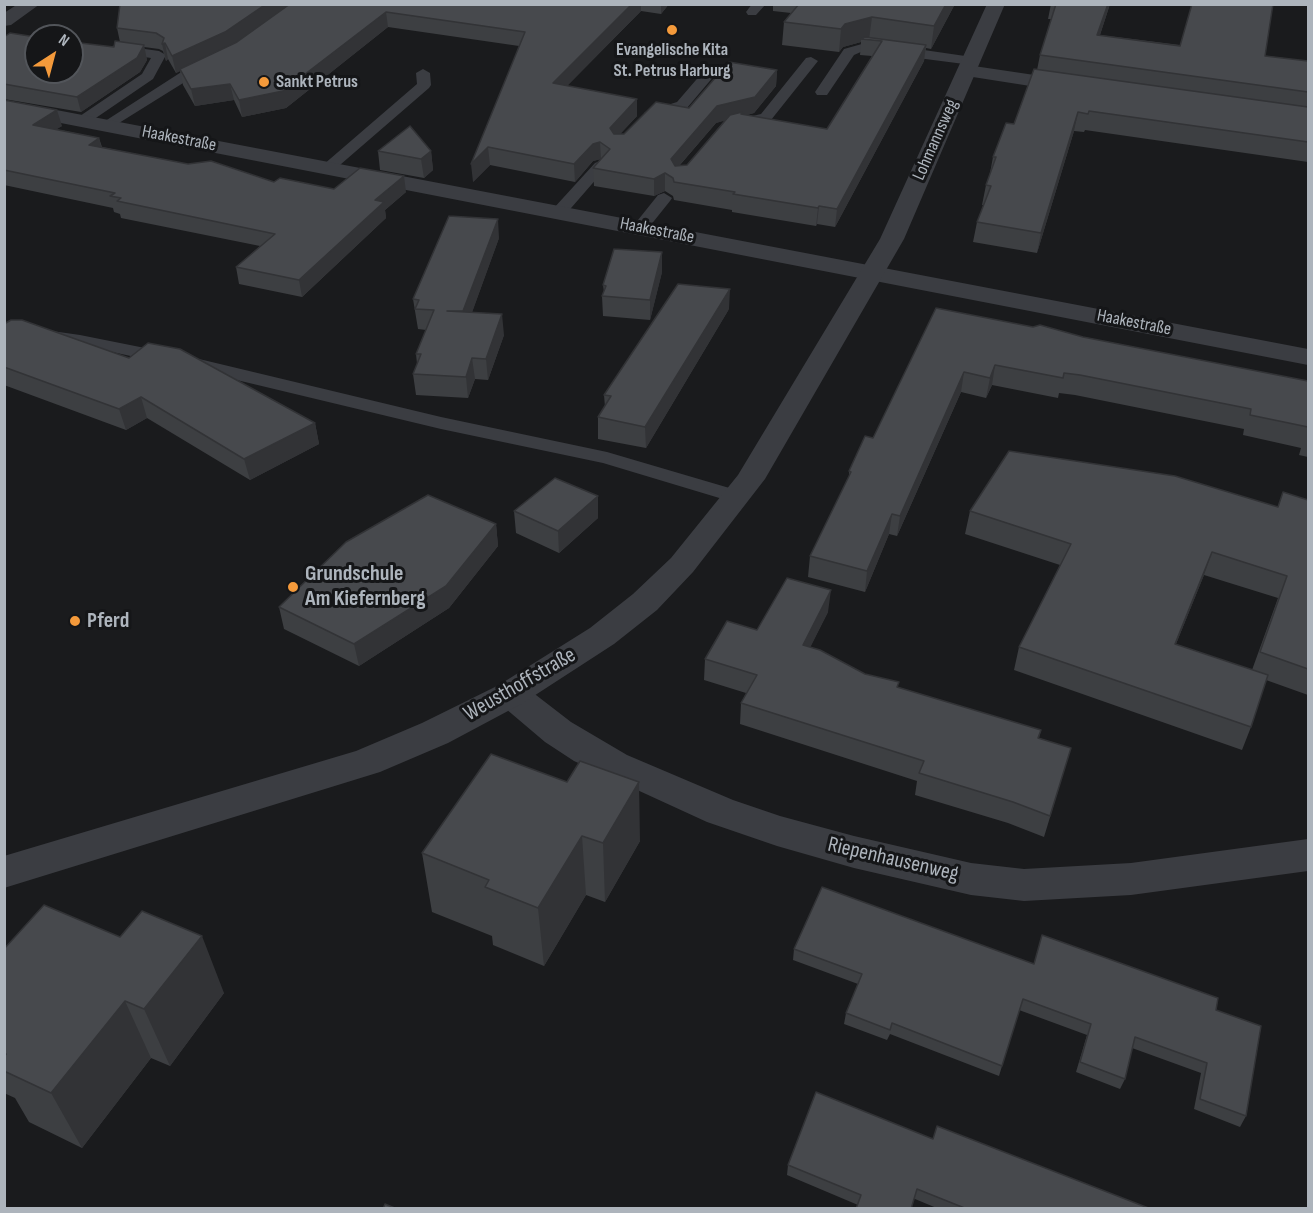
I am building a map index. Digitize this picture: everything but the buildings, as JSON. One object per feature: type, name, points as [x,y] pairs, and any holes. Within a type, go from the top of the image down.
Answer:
[{"type":"street","points":[[4,21],[31,4]]},
{"type":"street","name":"Lohmannsweg","points":[[871,274],[892,238],[996,4]]},
{"type":"street","points":[[969,66],[1095,89]]},
{"type":"street","name":"Haakestraße","points":[[4,106],[1308,357]]},
{"type":"street","name":"Weusthoffstraße","points":[[4,872],[368,762],[435,733],[512,694],[603,636],[645,602],[682,565],[750,479],[871,274]]},
{"type":"street","name":"Riepenhausenweg","points":[[512,694],[558,732],[587,751],[720,811],[777,831],[854,852],[971,879],[1024,885],[1072,884],[1131,879],[1308,855]]},
{"type":"lane","points":[[822,92],[849,52],[860,47],[869,46],[969,66]]},
{"type":"lane","points":[[82,121],[148,76],[159,55],[108,48]]},
{"type":"lane","points":[[106,125],[191,72],[223,58]]},
{"type":"lane","points":[[716,136],[723,128],[766,117],[811,60]]},
{"type":"lane","points":[[328,168],[424,85],[423,73]]},
{"type":"lane","points":[[643,122],[651,114],[682,105],[707,76]]},
{"type":"lane","points":[[559,212],[600,166]]},
{"type":"lane","points":[[640,228],[664,198]]},
{"type":"lane","points":[[4,334],[31,333],[81,340],[195,364],[441,423],[607,459],[736,497]]},
{"type":"place","name":"Evangelische Kita St. Petrus Harburg","points":[[672,30]]},
{"type":"place","name":"Sankt Petrus","points":[[264,82]]},
{"type":"place","name":"Grundschule Am Kiefernberg","points":[[293,587]]},
{"type":"place","name":"Pferd","points":[[75,621]]}]
